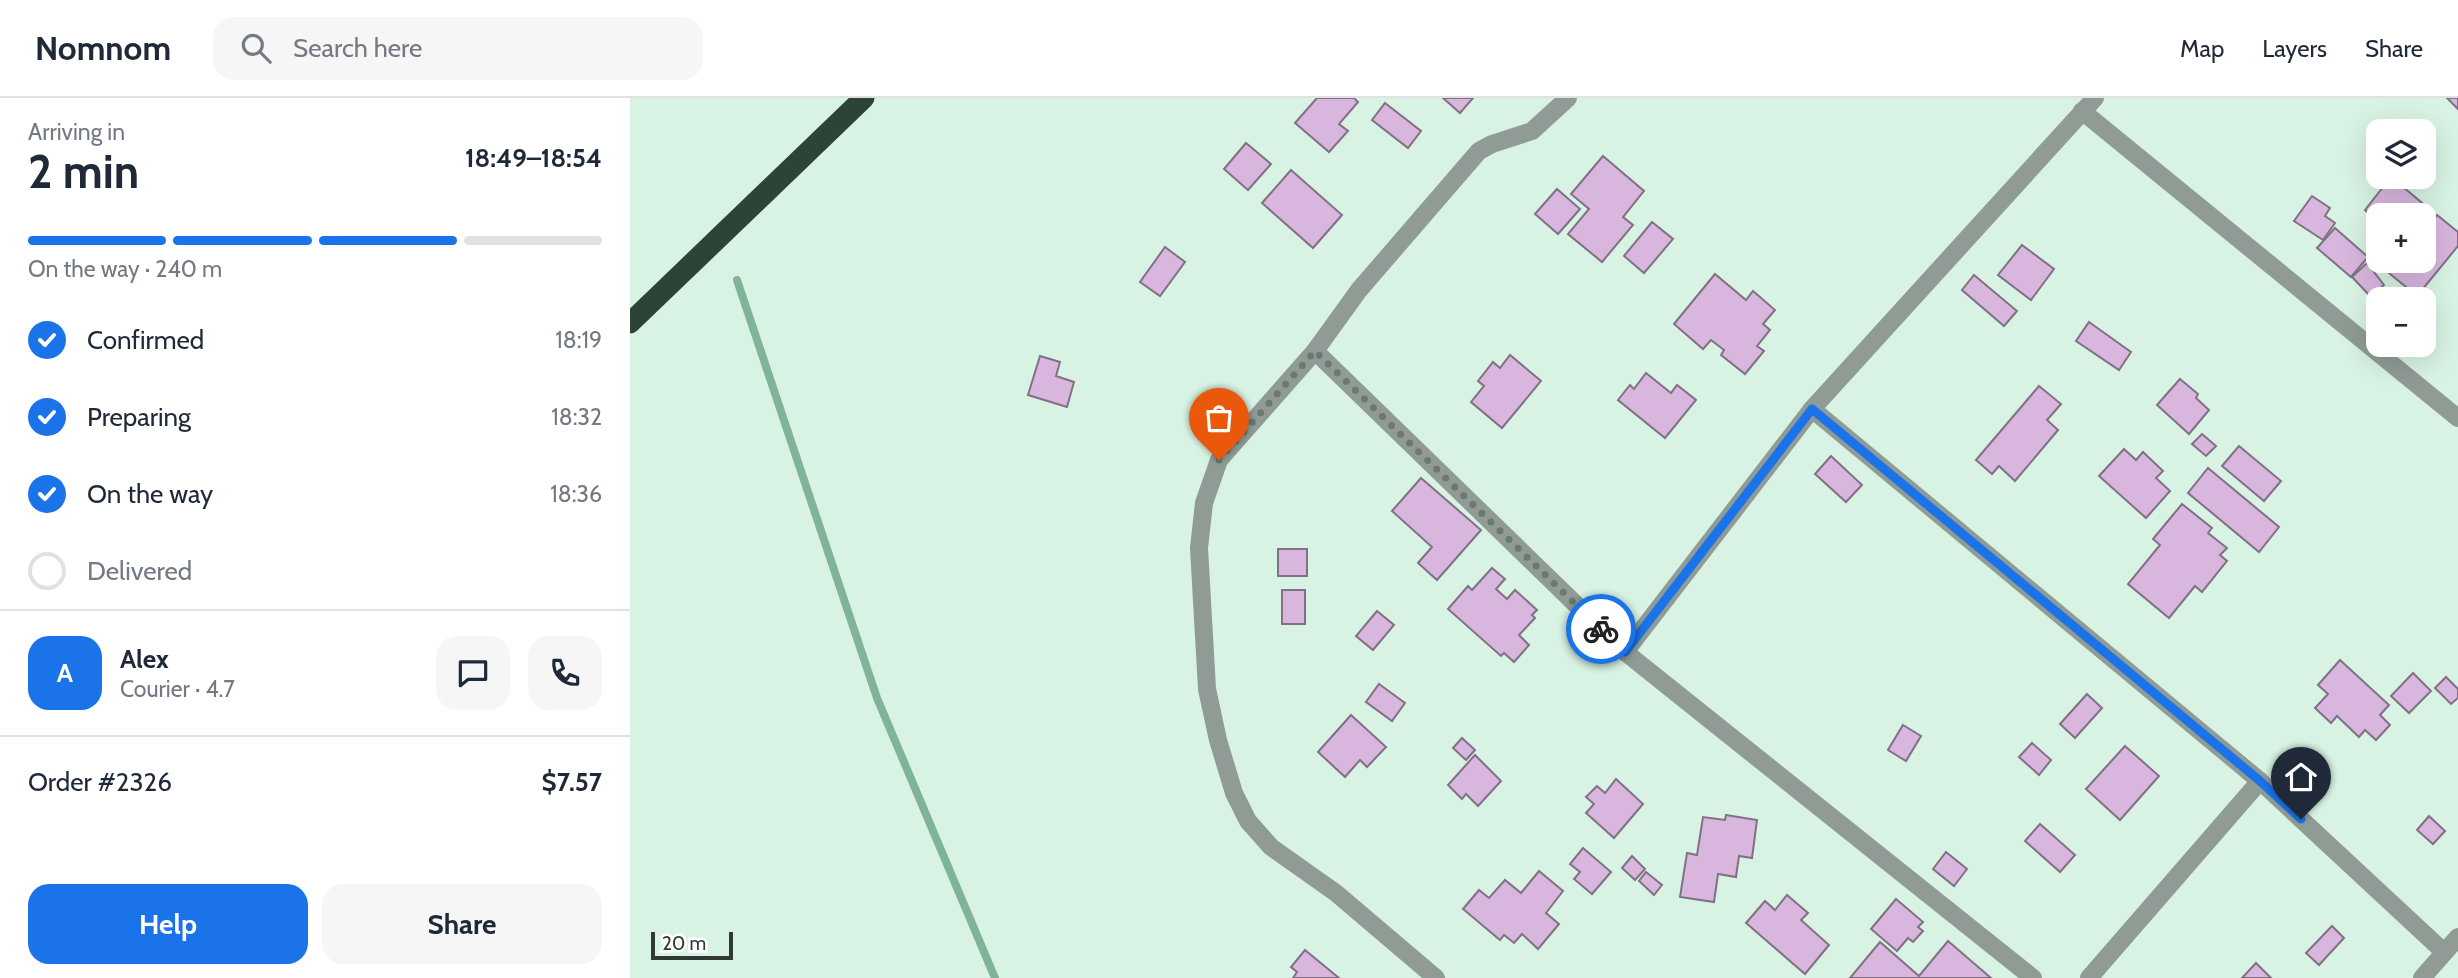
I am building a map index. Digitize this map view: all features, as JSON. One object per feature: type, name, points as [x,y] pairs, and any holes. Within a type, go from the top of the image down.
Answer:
[{"type":"highway","points":[[630,324],[864,98]]},
{"type":"street","points":[[1436,978],[1336,893],[1271,848],[1248,821],[1234,793],[1218,740],[1208,689],[1199,548],[1203,503],[1219,460],[1315,351],[1359,290],[1479,152],[1492,144],[1532,131],[1568,98]]},
{"type":"street","points":[[1625,652],[1812,409],[2095,98]]},
{"type":"street","points":[[2082,111],[2458,418]]},
{"type":"street","points":[[1315,351],[1625,652],[2033,978]]},
{"type":"street","points":[[1812,409],[2260,781],[2444,952]]},
{"type":"street","points":[[2089,978],[2260,781]]},
{"type":"street","points":[[2422,978],[2458,937]]},
{"type":"building","points":[[1317,98],[1354,98],[1358,102],[1339,124],[1348,131],[1329,152],[1295,123]]},
{"type":"building","points":[[1443,98],[1473,98],[1460,113]]},
{"type":"building","points":[[2447,98],[2458,98],[2458,109]]},
{"type":"building","points":[[1385,103],[1421,131],[1408,148],[1372,120]]},
{"type":"building","points":[[1246,143],[1271,164],[1248,190],[1224,169]]},
{"type":"building","points":[[1603,156],[1644,191],[1623,217],[1633,225],[1602,262],[1568,234],[1589,209],[1571,194]]},
{"type":"building","points":[[1291,170],[1342,215],[1313,248],[1262,203]]},
{"type":"building","points":[[1557,189],[1580,209],[1558,234],[1535,214]]},
{"type":"building","points":[[2382,189],[2405,189],[2422,203],[2371,203]]},
{"type":"building","points":[[2312,196],[2330,208],[2325,216],[2335,223],[2323,240],[2294,221]]},
{"type":"building","points":[[2437,215],[2458,232],[2458,246],[2436,273]]},
{"type":"building","points":[[1652,222],[1673,239],[1644,273],[1624,256]]},
{"type":"building","points":[[2335,228],[2366,255],[2366,259],[2351,277],[2317,248]]},
{"type":"building","points":[[2022,245],[2054,269],[2031,300],[1998,275]]},
{"type":"building","points":[[1165,247],[1185,262],[1160,296],[1140,282]]},
{"type":"building","points":[[2366,264],[2366,273],[2375,273],[2384,285],[2366,287],[2366,292],[2352,277]]},
{"type":"building","points":[[2389,273],[2436,273],[2424,287],[2406,287]]},
{"type":"building","points":[[1715,274],[1746,300],[1753,291],[1775,310],[1763,324],[1770,330],[1757,346],[1764,351],[1745,374],[1721,355],[1724,350],[1711,340],[1703,349],[1674,324]]},
{"type":"building","points":[[1974,275],[2017,311],[2004,326],[1962,290]]},
{"type":"building","points":[[2089,322],[2131,352],[2119,370],[2076,341]]},
{"type":"building","points":[[1510,355],[1541,381],[1502,428],[1471,402],[1484,386],[1478,381],[1493,362],[1500,368]]},
{"type":"building","points":[[1040,356],[1060,362],[1056,376],[1074,382],[1067,407],[1028,395]]},
{"type":"building","points":[[1646,373],[1671,393],[1677,385],[1696,400],[1665,438],[1618,400],[1630,385],[1634,389]]},
{"type":"building","points":[[2180,379],[2198,394],[2196,398],[2209,410],[2189,434],[2157,405]]},
{"type":"building","points":[[2039,386],[2061,404],[2047,420],[2058,430],[2015,481],[1999,466],[1992,474],[1976,460]]},
{"type":"building","points":[[2202,434],[2216,446],[2206,456],[2192,444]]},
{"type":"building","points":[[2239,446],[2281,481],[2264,501],[2222,466]]},
{"type":"building","points":[[2124,449],[2136,460],[2143,452],[2163,471],[2156,478],[2170,491],[2146,518],[2099,476]]},
{"type":"building","points":[[1831,456],[1862,485],[1846,502],[1815,474]]},
{"type":"building","points":[[2208,468],[2279,527],[2259,552],[2188,493]]},
{"type":"building","points":[[1421,478],[1481,530],[1437,580],[1418,563],[1432,547],[1392,511]]},
{"type":"building","points":[[2182,504],[2212,528],[2208,533],[2227,548],[2220,555],[2227,561],[2202,592],[2195,586],[2169,618],[2128,584],[2160,545],[2153,539]]},
{"type":"building","points":[[1278,549],[1307,549],[1307,576],[1278,576]]},
{"type":"building","points":[[1492,568],[1505,579],[1496,589],[1507,599],[1515,590],[1537,610],[1532,615],[1535,618],[1519,635],[1529,645],[1514,662],[1504,653],[1501,656],[1448,609],[1468,586],[1472,590]]},
{"type":"building","points":[[1282,590],[1305,590],[1305,624],[1282,624]]},
{"type":"building","points":[[1377,611],[1394,625],[1373,650],[1356,636]]},
{"type":"building","points":[[2340,660],[2389,705],[2380,715],[2390,725],[2376,740],[2365,730],[2359,737],[2337,716],[2331,723],[2315,708],[2328,694],[2318,685]]},
{"type":"building","points":[[2413,673],[2431,691],[2409,713],[2391,696]]},
{"type":"building","points":[[2446,677],[2458,689],[2458,698],[2451,704],[2435,688]]},
{"type":"building","points":[[1379,684],[1405,703],[1392,721],[1366,702]]},
{"type":"building","points":[[2087,694],[2102,708],[2075,738],[2060,724]]},
{"type":"building","points":[[1351,715],[1386,747],[1367,767],[1360,760],[1345,777],[1318,752]]},
{"type":"building","points":[[1903,725],[1921,736],[1906,761],[1888,750]]},
{"type":"building","points":[[1462,738],[1475,750],[1466,760],[1453,748]]},
{"type":"building","points":[[2032,743],[2051,760],[2039,775],[2019,757]]},
{"type":"building","points":[[2125,746],[2159,776],[2120,820],[2086,789]]},
{"type":"building","points":[[1475,755],[1501,781],[1478,806],[1466,794],[1462,799],[1448,785]]},
{"type":"building","points":[[1616,779],[1643,804],[1614,838],[1586,813],[1594,804],[1586,797],[1597,786],[1605,793]]},
{"type":"building","points":[[1726,815],[1757,820],[1752,858],[1739,856],[1736,877],[1718,874],[1714,902],[1680,897],[1687,853],[1697,855],[1703,817],[1725,820]]},
{"type":"building","points":[[2429,816],[2445,831],[2433,844],[2417,830]]},
{"type":"building","points":[[2040,824],[2075,855],[2060,872],[2025,841]]},
{"type":"building","points":[[1583,848],[1611,872],[1592,894],[1574,879],[1580,872],[1570,864]]},
{"type":"building","points":[[1946,852],[1967,869],[1954,886],[1933,869]]},
{"type":"building","points":[[1632,856],[1645,869],[1635,880],[1622,868]]},
{"type":"building","points":[[1539,871],[1563,891],[1546,913],[1559,924],[1538,949],[1522,934],[1514,943],[1504,935],[1500,940],[1463,909],[1479,890],[1489,898],[1505,880],[1521,893]]},
{"type":"building","points":[[1646,872],[1662,885],[1654,895],[1639,881]]},
{"type":"building","points":[[1787,895],[1808,913],[1801,920],[1829,945],[1805,974],[1746,923],[1765,901],[1775,910]]},
{"type":"building","points":[[1896,899],[1923,922],[1918,927],[1923,931],[1913,942],[1908,938],[1897,951],[1871,929]]},
{"type":"building","points":[[2332,926],[2344,938],[2319,965],[2306,953]]},
{"type":"building","points":[[1948,941],[1991,978],[1850,978],[1880,942],[1919,976]]},
{"type":"building","points":[[1305,950],[1339,978],[1293,978],[1297,972],[1291,967]]},
{"type":"building","points":[[2256,963],[2271,978],[2242,978]]},
{"type":"waterway","points":[[737,280],[877,698],[995,978]]},
{"type":"way so far","points":[[1219,460],[1315,351],[1601,629]]},
{"type":"route","points":[[1601,629],[1625,652],[1812,409],[2260,781],[2301,819]]}]
